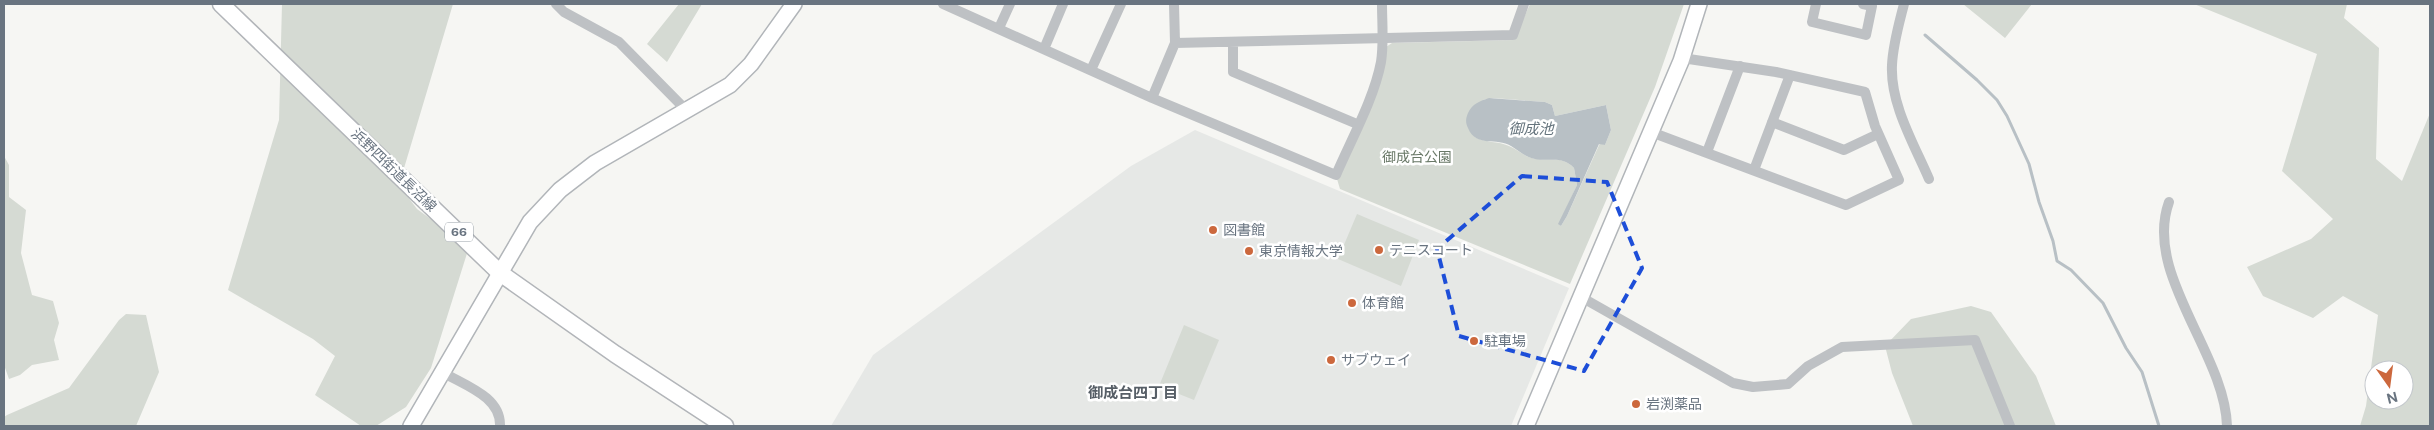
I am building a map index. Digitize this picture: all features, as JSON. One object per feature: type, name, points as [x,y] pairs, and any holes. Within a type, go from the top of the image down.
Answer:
[{"type":"main road","name":"浜野四街道長沼線","points":[[221,4],[500,273],[615,354],[725,426]]},
{"type":"street","points":[[556,4],[564,12],[619,42],[686,110]]},
{"type":"street","points":[[411,426],[444,373],[530,222],[560,190],[596,164],[709,98],[735,80],[752,64],[794,4]]},
{"type":"street","points":[[943,4],[956,6],[999,28],[1152,98],[1336,175],[1381,63],[1383,38],[1382,4]]},
{"type":"street","points":[[999,28],[1010,4]]},
{"type":"street","points":[[1044,49],[1063,4]]},
{"type":"street","points":[[1091,70],[1121,4]]},
{"type":"street","points":[[1152,98],[1175,44],[1174,4]]},
{"type":"street","points":[[1175,44],[1513,35],[1524,4]]},
{"type":"street","points":[[1526,426],[1682,58],[1699,4]]},
{"type":"street","points":[[1816,4],[1812,22],[1866,35],[1872,6],[1863,4]]},
{"type":"street","points":[[1904,4],[1894,44],[1893,83],[1905,125],[1929,179]]},
{"type":"street","points":[[1233,42],[1233,72],[1358,124]]},
{"type":"street","points":[[1651,132],[1846,205],[1899,180],[1878,134],[1865,92],[1790,75],[1682,58]]},
{"type":"street","points":[[1707,152],[1740,66]]},
{"type":"street","points":[[1754,170],[1790,75]]},
{"type":"street","points":[[1772,122],[1844,150],[1878,134]]},
{"type":"street","points":[[2169,202],[2163,225],[2167,255],[2178,292],[2217,375],[2228,426]]},
{"type":"street","points":[[1581,297],[1733,383],[1753,387],[1788,384],[1808,366],[1842,347],[1975,340],[2010,426]]},
{"type":"street","points":[[444,373],[489,400],[500,415],[500,426]]},
{"type":"highlighted area","points":[[1522,176],[1607,182],[1642,268],[1584,371],[1459,336],[1437,249]]},
{"type":"shaded area","name":"東京情報大学","points":[[1195,130],[1569,288],[1511,426],[831,426],[873,355],[1131,166]]},
{"type":"green space","points":[[282,4],[453,4],[399,185],[417,209],[469,247],[431,368],[406,407],[376,426],[361,426],[315,395],[335,356],[313,339],[228,290],[279,120]]},
{"type":"green space","points":[[679,4],[702,4],[667,62],[647,44]]},
{"type":"green space","name":"御成台公園","points":[[1530,4],[1684,4],[1655,87],[1570,284],[1340,189],[1337,179],[1386,47],[1392,43],[1514,40]],"holes":[[[1493,98],[1545,102],[1552,105],[1555,116],[1606,105],[1611,130],[1605,145],[1600,143],[1561,226],[1559,224],[1577,185],[1574,168],[1561,160],[1533,158],[1505,144],[1475,137],[1483,100]]]},
{"type":"green space","points":[[1963,4],[2032,4],[2005,38]]},
{"type":"green space","points":[[2194,4],[2347,4],[2344,18],[2379,48],[2376,159],[2402,181],[2430,113],[2430,426],[2360,426],[2365,410],[2414,410],[2414,360],[2372,360],[2378,315],[2343,296],[2313,318],[2263,296],[2247,267],[2311,239],[2333,219],[2282,171],[2317,54]]},
{"type":"green space","points":[[4,156],[9,165],[9,197],[26,210],[21,253],[32,295],[53,301],[59,323],[54,340],[59,360],[32,365],[20,375],[9,379],[4,365]]},
{"type":"green space","name":"テニスコート","points":[[1357,214],[1419,240],[1401,286],[1338,259]]},
{"type":"green space","points":[[1971,306],[1991,312],[2036,376],[2056,426],[1913,426],[1892,373],[1885,346],[1911,319]]},
{"type":"green space","points":[[126,314],[146,315],[159,372],[136,426],[4,426],[4,417],[7,415],[69,388],[119,320]]},
{"type":"green space","points":[[1184,325],[1219,340],[1194,400],[1159,386]]},
{"type":"water","name":"御成池","points":[[1489,98],[1545,102],[1552,105],[1555,116],[1606,105],[1611,130],[1605,145],[1599,144],[1561,226],[1558,224],[1577,185],[1574,168],[1560,160],[1531,158],[1505,143],[1476,138],[1467,126],[1467,115],[1474,105]]},
{"type":"waterway","points":[[1925,35],[1977,80],[1997,100],[2007,116],[2029,164],[2039,202],[2053,241],[2057,261],[2071,270],[2103,303],[2126,348],[2142,372],[2159,426]]},
{"type":"place","name":"図書館","points":[[1213,230]]},
{"type":"place","name":"テニスコート","points":[[1379,250]]},
{"type":"place","name":"東京情報大学","points":[[1249,251]]},
{"type":"place","name":"体育館","points":[[1352,303]]},
{"type":"place","name":"駐車場","points":[[1474,341]]},
{"type":"place","name":"サブウェイ","points":[[1331,360]]},
{"type":"place","name":"岩渕薬品","points":[[1636,404]]},
{"type":"district","name":"御成台四丁目","points":[[1133,392]]}]
